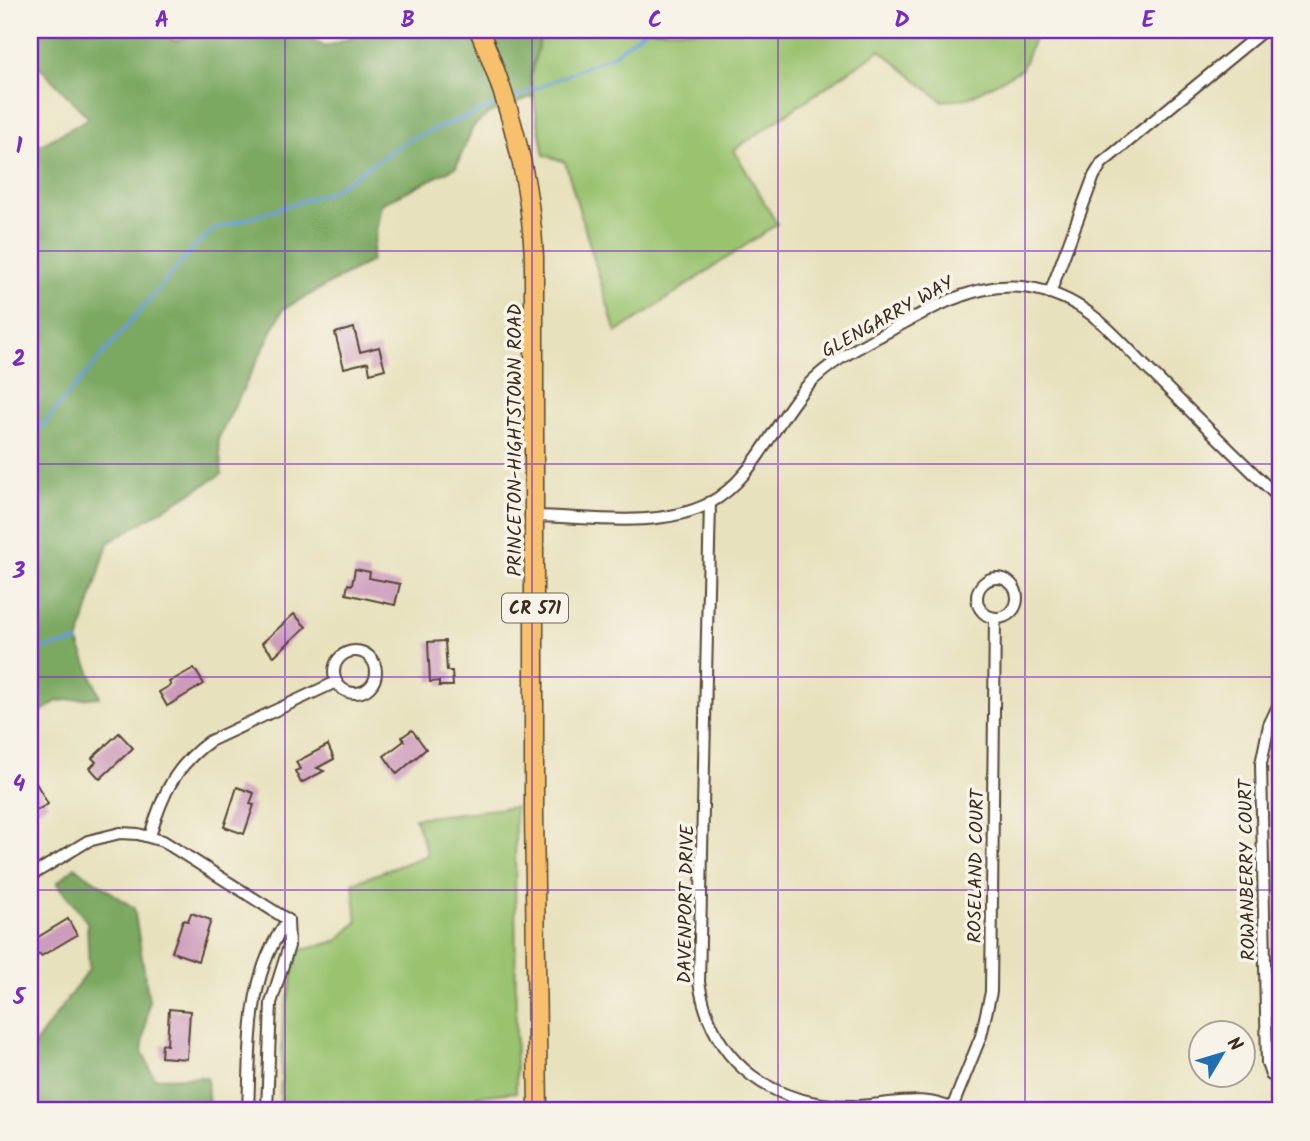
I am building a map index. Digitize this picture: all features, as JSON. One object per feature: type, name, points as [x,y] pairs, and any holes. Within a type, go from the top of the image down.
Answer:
[{"type":"main road","name":"PRINCETON-HIGHTSTOWN ROAD","points":[[479,30],[509,107],[524,168],[532,222],[535,516],[533,800],[537,1111]]},
{"type":"street","points":[[1049,293],[1094,176],[1102,163],[1264,30]]},
{"type":"street","name":"GLENGARRY WAY","points":[[535,516],[652,518],[690,512],[710,502],[740,478],[808,385],[844,355],[966,292],[1007,286],[1049,293],[1077,306],[1098,320],[1280,499]]},
{"type":"street","name":"DAVENPORT DRIVE","points":[[710,502],[699,982],[710,1025],[719,1043],[739,1066],[780,1093],[852,1106],[917,1100],[954,1110]]},
{"type":"street","name":"ROSELAND COURT","points":[[954,1110],[981,1036],[991,992],[995,618]]},
{"type":"street","points":[[362,652],[372,658],[376,676],[369,687],[351,692],[337,682],[334,668],[344,653],[362,652]]},
{"type":"street","points":[[150,836],[170,782],[194,753],[210,741],[337,682]]},
{"type":"street","name":"ROWANBERRY COURT","points":[[1280,702],[1269,725],[1261,764],[1267,1041],[1269,1072],[1280,1080]]},
{"type":"street","points":[[30,876],[88,841],[120,833],[150,836],[163,841],[288,920]]},
{"type":"street","points":[[248,1111],[253,1005],[261,967],[272,941],[288,920]]},
{"type":"street","points":[[267,1111],[271,1003],[289,946],[288,920]]},
{"type":"street","points":[[1267,1041],[1280,1042]]},
{"type":"green space","points":[[30,30],[164,30],[174,41],[213,30],[298,30],[325,47],[374,30],[542,30],[530,79],[534,96],[489,113],[473,127],[456,167],[381,204],[371,261],[283,309],[218,439],[222,474],[108,543],[78,642],[100,697],[57,701],[30,719],[30,151],[89,118],[30,57]]},
{"type":"green space","points":[[542,30],[1037,30],[1022,69],[968,98],[942,101],[880,50],[734,150],[777,224],[616,333],[565,162],[544,155],[530,79]]},
{"type":"green space","points":[[515,807],[516,1092],[478,1096],[453,1111],[280,1111],[283,1021],[298,951],[337,941],[357,922],[353,883],[428,855],[415,818]]},
{"type":"green space","points":[[75,867],[134,908],[149,1001],[142,1051],[154,1078],[207,1077],[209,1111],[30,1111],[30,1051],[89,969],[87,922],[57,883]]},
{"type":"building","points":[[354,328],[360,352],[379,347],[385,369],[370,373],[368,362],[344,368],[335,333]]},
{"type":"building","points":[[355,569],[370,572],[369,578],[400,584],[395,605],[346,594],[348,584],[352,585]]},
{"type":"building","points":[[294,614],[306,627],[274,656],[262,643]]},
{"type":"building","points":[[445,641],[447,671],[452,671],[453,686],[439,686],[439,681],[430,682],[428,642]]},
{"type":"building","points":[[194,668],[204,684],[167,706],[159,692],[171,685],[169,682]]},
{"type":"building","points":[[412,730],[426,749],[397,774],[384,756],[404,741],[402,737]]},
{"type":"building","points":[[119,733],[133,748],[100,779],[90,768],[96,762],[92,758]]},
{"type":"building","points":[[328,745],[334,759],[317,768],[324,771],[301,783],[295,771],[300,769],[296,762]]},
{"type":"building","points":[[36,783],[48,804],[30,814],[30,787]]},
{"type":"building","points":[[237,787],[254,793],[250,804],[254,805],[244,834],[224,827]]},
{"type":"building","points":[[191,913],[211,920],[198,961],[172,952],[183,920],[188,921]]},
{"type":"building","points":[[68,919],[77,935],[41,956],[35,956],[30,942]]},
{"type":"building","points":[[169,1009],[190,1011],[187,1059],[161,1057],[162,1044],[167,1045]]},
{"type":"waterway","points":[[512,99],[613,55],[645,30]]},
{"type":"waterway","points":[[30,440],[195,246],[215,229],[330,192],[408,140],[501,103]]},
{"type":"waterway","points":[[30,646],[38,649],[78,642]]}]
